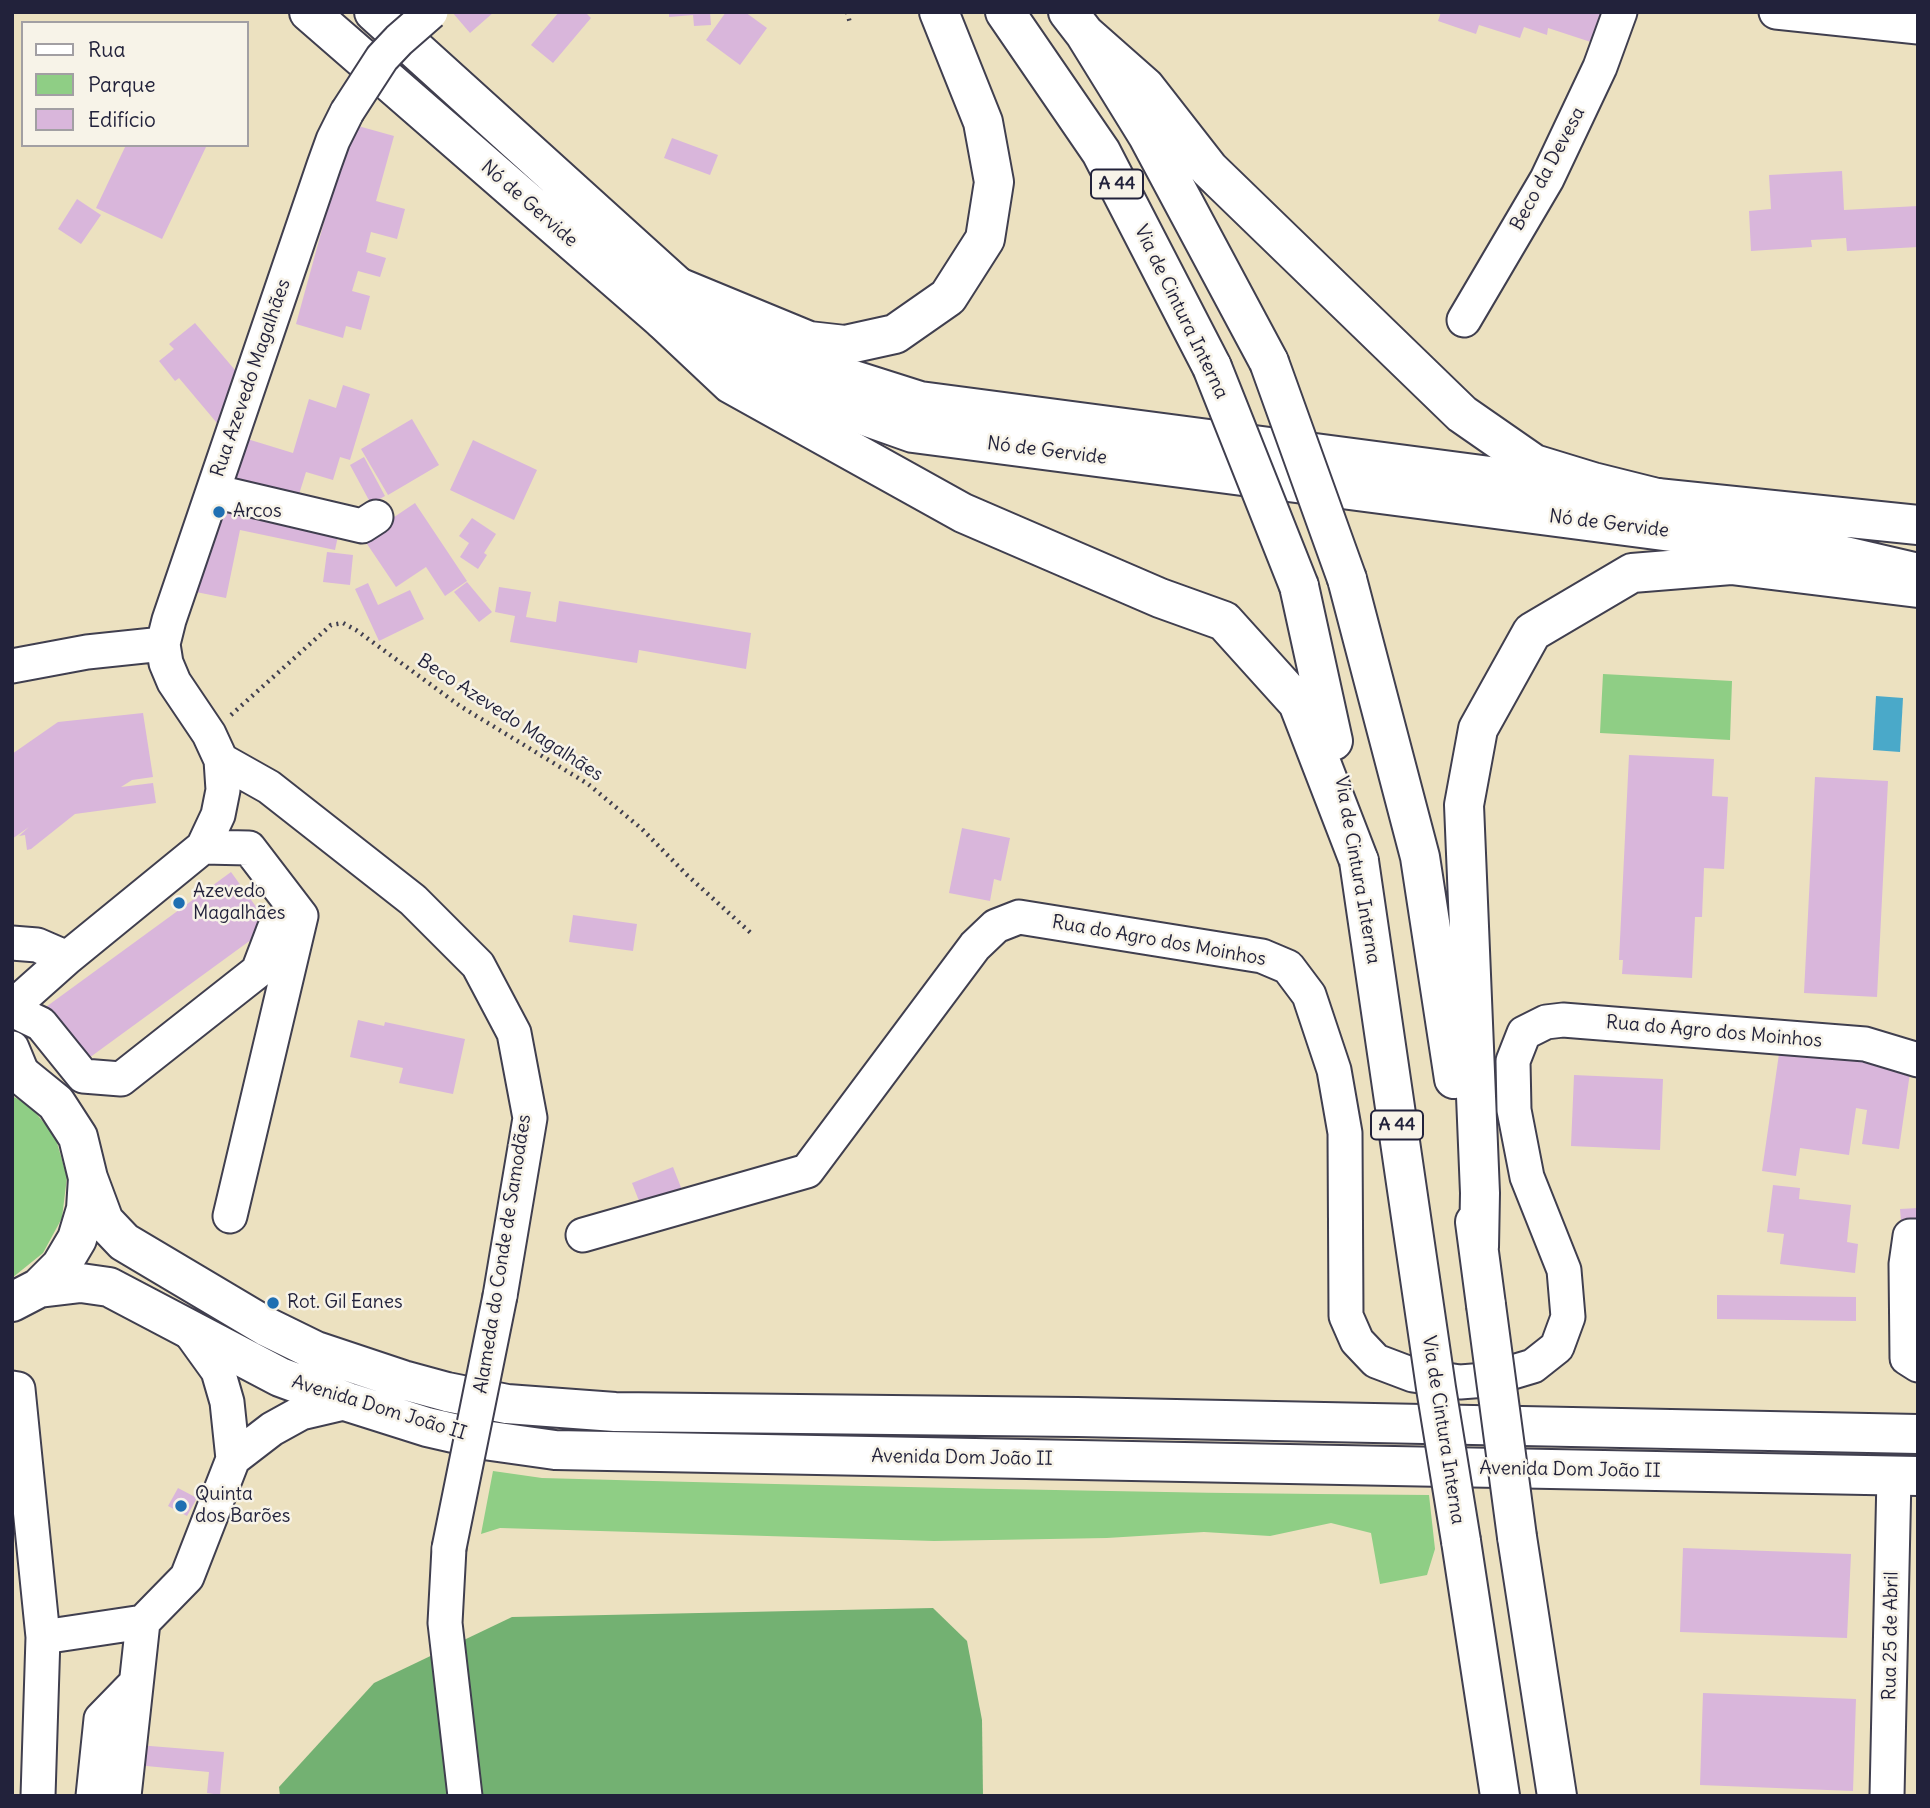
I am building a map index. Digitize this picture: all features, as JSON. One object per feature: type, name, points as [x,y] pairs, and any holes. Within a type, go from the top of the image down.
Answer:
[{"type":"main road","name":"Nó de Gervide","points":[[309,12],[671,303],[783,387],[913,433],[1818,551],[1918,573]]},
{"type":"main road","name":"Nó de Gervide","points":[[374,12],[671,303],[728,327],[794,361],[920,401],[1657,498],[1918,525]]},
{"type":"main road","points":[[671,303],[809,341],[845,345],[895,334],[948,297],[985,239],[994,182],[982,122],[939,12]]},
{"type":"main road","name":"Via de Cintura Interna","points":[[1005,12],[1101,152],[1212,367],[1299,586],[1359,861],[1436,1388],[1500,1796]]},
{"type":"main road","points":[[1077,23],[1144,87],[1209,169],[1462,414],[1534,464],[1657,498]]},
{"type":"main road","name":"A 44","points":[[1077,23],[1148,136],[1269,362],[1347,579],[1420,857],[1479,1247],[1517,1537],[1557,1796]]},
{"type":"main road","points":[[671,303],[731,384],[963,513],[1160,598],[1224,621],[1298,703],[1359,861]]},
{"type":"main road","points":[[1479,1247],[1480,1193],[1464,805],[1478,729],[1532,632],[1632,573],[1731,565],[1918,588]]},
{"type":"main road","points":[[16,1066],[56,1103],[78,1138],[88,1178],[86,1209],[77,1239],[61,1266],[25,1295]]},
{"type":"main road","name":"Avenida Dom João II","points":[[88,1178],[104,1221],[124,1242],[267,1327],[316,1351],[403,1380],[507,1404],[615,1412],[1077,1417],[1918,1434]]},
{"type":"main road","name":"Avenida Dom João II","points":[[25,1295],[81,1283],[109,1287],[280,1377],[348,1402],[427,1427],[473,1438],[555,1450],[1906,1476]]},
{"type":"street","name":"Rua Azevedo Magalhães","points":[[163,644],[333,140],[347,112],[382,58],[431,12]]},
{"type":"street","name":"Beco da Devesa","points":[[1464,320],[1547,179],[1600,67],[1620,12]]},
{"type":"street","points":[[1776,12],[1918,27]]},
{"type":"street","points":[[213,491],[362,526],[376,517]]},
{"type":"street","points":[[12,666],[87,652],[163,644],[166,663],[174,682],[215,747],[223,790],[218,815],[203,846],[67,958],[12,1009],[41,1024],[82,1076],[121,1079],[258,971],[274,929]]},
{"type":"street","name":"Alameda do Conde de Samodães","points":[[215,747],[413,900],[478,965],[514,1033],[530,1118],[500,1296],[449,1548],[445,1623],[465,1796]]},
{"type":"street","points":[[203,846],[249,848],[301,916],[230,1216]]},
{"type":"street","name":"Rua do Agro dos Moinhos","points":[[583,1236],[807,1171],[975,946],[996,926],[1019,917],[1262,957],[1288,967],[1308,995],[1335,1070],[1345,1133],[1346,1316],[1357,1341],[1376,1361],[1413,1375],[1460,1382],[1486,1380],[1533,1366],[1557,1347],[1568,1317],[1564,1270],[1527,1177],[1514,1110],[1513,1061],[1524,1033],[1546,1021],[1563,1020],[1865,1044],[1918,1060]]},
{"type":"street","points":[[12,943],[37,945],[67,958]]},
{"type":"street","points":[[1918,1236],[1910,1236],[1906,1264],[1907,1358],[1918,1365]]},
{"type":"street","points":[[43,1637],[143,1622],[187,1577],[233,1459],[227,1402],[218,1371],[187,1328]]},
{"type":"street","points":[[12,1388],[18,1389],[43,1637],[38,1796]]},
{"type":"street","points":[[233,1459],[272,1429],[301,1413],[348,1402]]},
{"type":"street","name":"Rua 25 de Abril","points":[[1887,1796],[1906,1476]]},
{"type":"street","points":[[124,1796],[143,1622]]},
{"type":"street","points":[[93,1796],[101,1718],[136,1683]]},
{"type":"path","points":[[847,12],[850,23]]},
{"type":"path","name":"Beco Azevedo Magalhães","points":[[215,747],[331,625],[343,623],[460,706],[588,784],[642,830],[753,935]]},
{"type":"green space","points":[[1603,674],[1732,681],[1730,740],[1600,733]]},
{"type":"green space","points":[[12,1096],[29,1105],[55,1136],[67,1177],[62,1218],[43,1253],[12,1278]]},
{"type":"green space","points":[[493,1471],[542,1478],[653,1481],[1429,1495],[1435,1549],[1427,1575],[1380,1584],[1371,1533],[1331,1523],[1270,1536],[1204,1532],[1107,1538],[934,1541],[500,1528],[481,1534]]},
{"type":"green space","points":[[933,1608],[967,1641],[982,1720],[983,1796],[280,1796],[279,1787],[374,1683],[512,1617]]},
{"type":"water","points":[[1876,696],[1903,698],[1900,752],[1873,750]]},
{"type":"building","points":[[452,12],[494,12],[470,33]]},
{"type":"building","points":[[559,12],[585,12],[591,18],[553,63],[531,45]]},
{"type":"building","points":[[669,12],[710,12],[711,25],[694,26],[693,15],[669,17]]},
{"type":"building","points":[[726,12],[745,12],[767,28],[740,65],[706,40]]},
{"type":"building","points":[[1441,12],[1610,12],[1600,45],[1548,28],[1547,35],[1524,27],[1520,38],[1479,25],[1476,34],[1438,21]]},
{"type":"building","points":[[351,124],[394,136],[376,201],[405,209],[397,239],[371,232],[366,252],[386,258],[380,277],[358,271],[352,291],[370,296],[361,330],[346,326],[343,338],[296,324]]},
{"type":"building","points":[[672,138],[718,155],[710,175],[664,158]]},
{"type":"building","points":[[125,147],[206,147],[162,239],[96,208]]},
{"type":"building","points":[[1842,171],[1844,210],[1918,206],[1918,247],[1847,251],[1846,238],[1811,240],[1812,247],[1751,251],[1749,211],[1771,209],[1769,175]]},
{"type":"building","points":[[77,199],[101,215],[81,244],[58,229]]},
{"type":"building","points":[[195,323],[246,383],[227,435],[179,378],[175,381],[159,361],[174,349],[169,344]]},
{"type":"building","points":[[343,385],[370,394],[350,460],[340,457],[333,480],[306,472],[295,507],[229,487],[244,438],[293,453],[309,399],[336,408]]},
{"type":"building","points":[[412,419],[439,465],[388,495],[361,449]]},
{"type":"building","points":[[473,440],[537,470],[514,520],[450,490]]},
{"type":"building","points":[[364,457],[385,496],[371,504],[350,465]]},
{"type":"building","points":[[216,497],[341,522],[335,550],[240,530],[226,598],[196,592]]},
{"type":"building","points":[[415,503],[467,581],[445,596],[426,567],[396,587],[363,538]]},
{"type":"building","points":[[472,518],[496,534],[478,569],[460,557],[469,543],[459,536]]},
{"type":"building","points":[[327,552],[353,555],[350,585],[323,582]]},
{"type":"building","points":[[467,582],[492,612],[479,622],[454,592]]},
{"type":"building","points":[[368,583],[378,605],[410,590],[424,619],[379,641],[355,589]]},
{"type":"building","points":[[499,587],[531,592],[526,617],[556,622],[559,601],[751,633],[746,669],[639,650],[637,663],[510,642],[515,616],[495,612]]},
{"type":"building","points":[[143,713],[153,777],[132,780],[121,787],[153,783],[156,803],[75,814],[27,850],[25,835],[19,836],[29,827],[12,839],[12,754],[58,722]]},
{"type":"building","points":[[1629,755],[1714,759],[1712,796],[1728,797],[1724,869],[1704,868],[1702,917],[1695,917],[1692,978],[1622,974],[1623,960],[1619,960]]},
{"type":"building","points":[[1815,777],[1888,781],[1877,997],[1804,993]]},
{"type":"building","points":[[962,828],[1010,838],[1001,881],[994,879],[990,901],[949,893]]},
{"type":"building","points":[[231,872],[270,926],[78,1066],[39,1012]]},
{"type":"building","points":[[573,915],[637,924],[633,951],[569,942]]},
{"type":"building","points":[[358,1020],[384,1026],[385,1022],[465,1039],[453,1094],[399,1083],[403,1068],[350,1057]]},
{"type":"building","points":[[1780,1047],[1911,1066],[1899,1149],[1862,1144],[1867,1110],[1856,1108],[1849,1155],[1800,1148],[1796,1176],[1762,1171]]},
{"type":"building","points":[[1574,1075],[1663,1079],[1660,1150],[1571,1146]]},
{"type":"building","points":[[673,1167],[682,1190],[641,1206],[632,1183]]},
{"type":"building","points":[[1773,1185],[1800,1188],[1799,1199],[1851,1205],[1847,1242],[1858,1244],[1855,1273],[1780,1264],[1784,1234],[1767,1232]]},
{"type":"building","points":[[1918,1208],[1918,1220],[1901,1221],[1900,1209]]},
{"type":"building","points":[[1717,1295],[1856,1297],[1856,1321],[1717,1319]]},
{"type":"building","points":[[178,1488],[197,1498],[187,1516],[168,1506]]},
{"type":"building","points":[[1683,1548],[1851,1554],[1847,1638],[1680,1632]]},
{"type":"building","points":[[1703,1693],[1856,1699],[1853,1791],[1700,1785]]},
{"type":"building","points":[[138,1745],[224,1752],[220,1795],[207,1793],[209,1772],[136,1765]]},
{"type":"place","name":"Arcos","points":[[219,512]]},
{"type":"place","name":"Azevedo Magalhães","points":[[179,903]]},
{"type":"place","name":"Rot. Gil Eanes","points":[[273,1303]]},
{"type":"place","name":"Quinta dos Barões","points":[[181,1506]]}]
